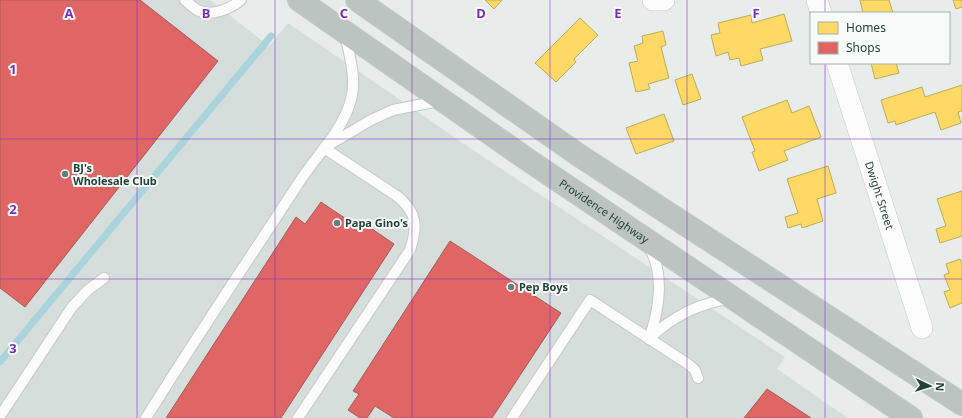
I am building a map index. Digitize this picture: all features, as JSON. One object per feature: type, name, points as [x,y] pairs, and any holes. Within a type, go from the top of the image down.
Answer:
[{"type":"highway","name":"Providence Highway","points":[[299,0],[442,100],[912,418]]},
{"type":"highway","points":[[357,0],[580,156],[962,404]]},
{"type":"street","points":[[653,0],[664,0]]},
{"type":"street","points":[[817,0],[821,12]]},
{"type":"street","name":"Dwight Street","points":[[837,64],[922,328]]},
{"type":"lane","points":[[185,0],[197,10],[209,13],[230,7],[241,0]]},
{"type":"lane","points":[[146,418],[198,334],[303,175],[324,148],[343,119],[353,92],[352,66],[344,31]]},
{"type":"lane","points":[[324,148],[371,120],[393,110],[411,105],[442,100]]},
{"type":"lane","points":[[298,418],[410,250],[414,236],[415,220],[406,204],[397,196],[324,148]]},
{"type":"lane","points":[[643,237],[654,256],[658,276],[655,322],[649,339]]},
{"type":"lane","points":[[0,416],[72,307],[93,286],[104,278]]},
{"type":"lane","points":[[649,339],[662,326],[702,305],[736,298]]},
{"type":"lane","points":[[512,418],[590,300],[688,364],[695,370],[698,378]]},
{"type":"shaded area","points":[[0,0],[210,0],[269,46],[288,23],[482,156],[785,357],[777,369],[848,418],[0,418]]},
{"type":"building: Homes","points":[[485,0],[502,0],[494,9]]},
{"type":"building: Homes","points":[[860,0],[889,0],[893,12],[863,12]]},
{"type":"building: Homes","points":[[953,0],[962,0],[962,7],[956,9]]},
{"type":"building: Homes","points":[[784,14],[792,41],[760,49],[763,60],[741,66],[739,58],[730,60],[728,52],[716,56],[711,35],[720,33],[718,23],[751,15],[752,23]]},
{"type":"building: Homes","points":[[580,18],[598,35],[574,59],[576,62],[556,82],[535,63]]},
{"type":"building: Homes","points":[[663,31],[666,45],[661,47],[669,78],[648,84],[650,89],[636,92],[629,63],[638,61],[634,46],[643,43],[642,36]]},
{"type":"building: Homes","points":[[871,64],[896,64],[899,73],[875,79]]},
{"type":"building: Homes","points":[[692,74],[701,99],[683,105],[675,80]]},
{"type":"building: Homes","points":[[962,85],[962,111],[958,112],[961,123],[941,130],[935,112],[896,125],[895,121],[888,123],[881,100],[922,87],[925,97]]},
{"type":"building: Homes","points":[[787,100],[792,113],[809,106],[821,137],[784,151],[788,160],[759,171],[752,152],[755,151],[742,117]]},
{"type":"building: Homes","points":[[664,114],[674,141],[636,154],[626,128]]},
{"type":"building: Homes","points":[[828,166],[836,193],[817,199],[823,221],[802,228],[801,224],[788,228],[785,217],[798,213],[787,179]]},
{"type":"building: Homes","points":[[962,191],[962,236],[940,243],[936,229],[946,226],[937,199]]},
{"type":"building: Homes","points":[[960,259],[962,264],[962,303],[950,308],[944,292],[950,290],[944,275],[949,273],[946,264]]},
{"type":"building: Shops","name":"BJ's Wholesale Club","points":[[0,0],[140,0],[218,61],[25,307],[0,288]]},
{"type":"building: Shops","points":[[321,202],[355,225],[359,220],[394,244],[281,418],[166,418],[296,217],[305,224]]},
{"type":"building: Shops","points":[[450,241],[561,313],[492,418],[394,418],[375,406],[367,418],[360,418],[348,410],[359,394],[353,391]]},
{"type":"building: Shops","points":[[767,389],[811,418],[744,418]]},
{"type":"waterway","points":[[0,362],[271,36]]},
{"type":"place","name":"BJ's Wholesale Club","points":[[65,174]]},
{"type":"place","name":"Papa Gino's","points":[[337,223]]},
{"type":"place","name":"Pep Boys","points":[[511,287]]}]
